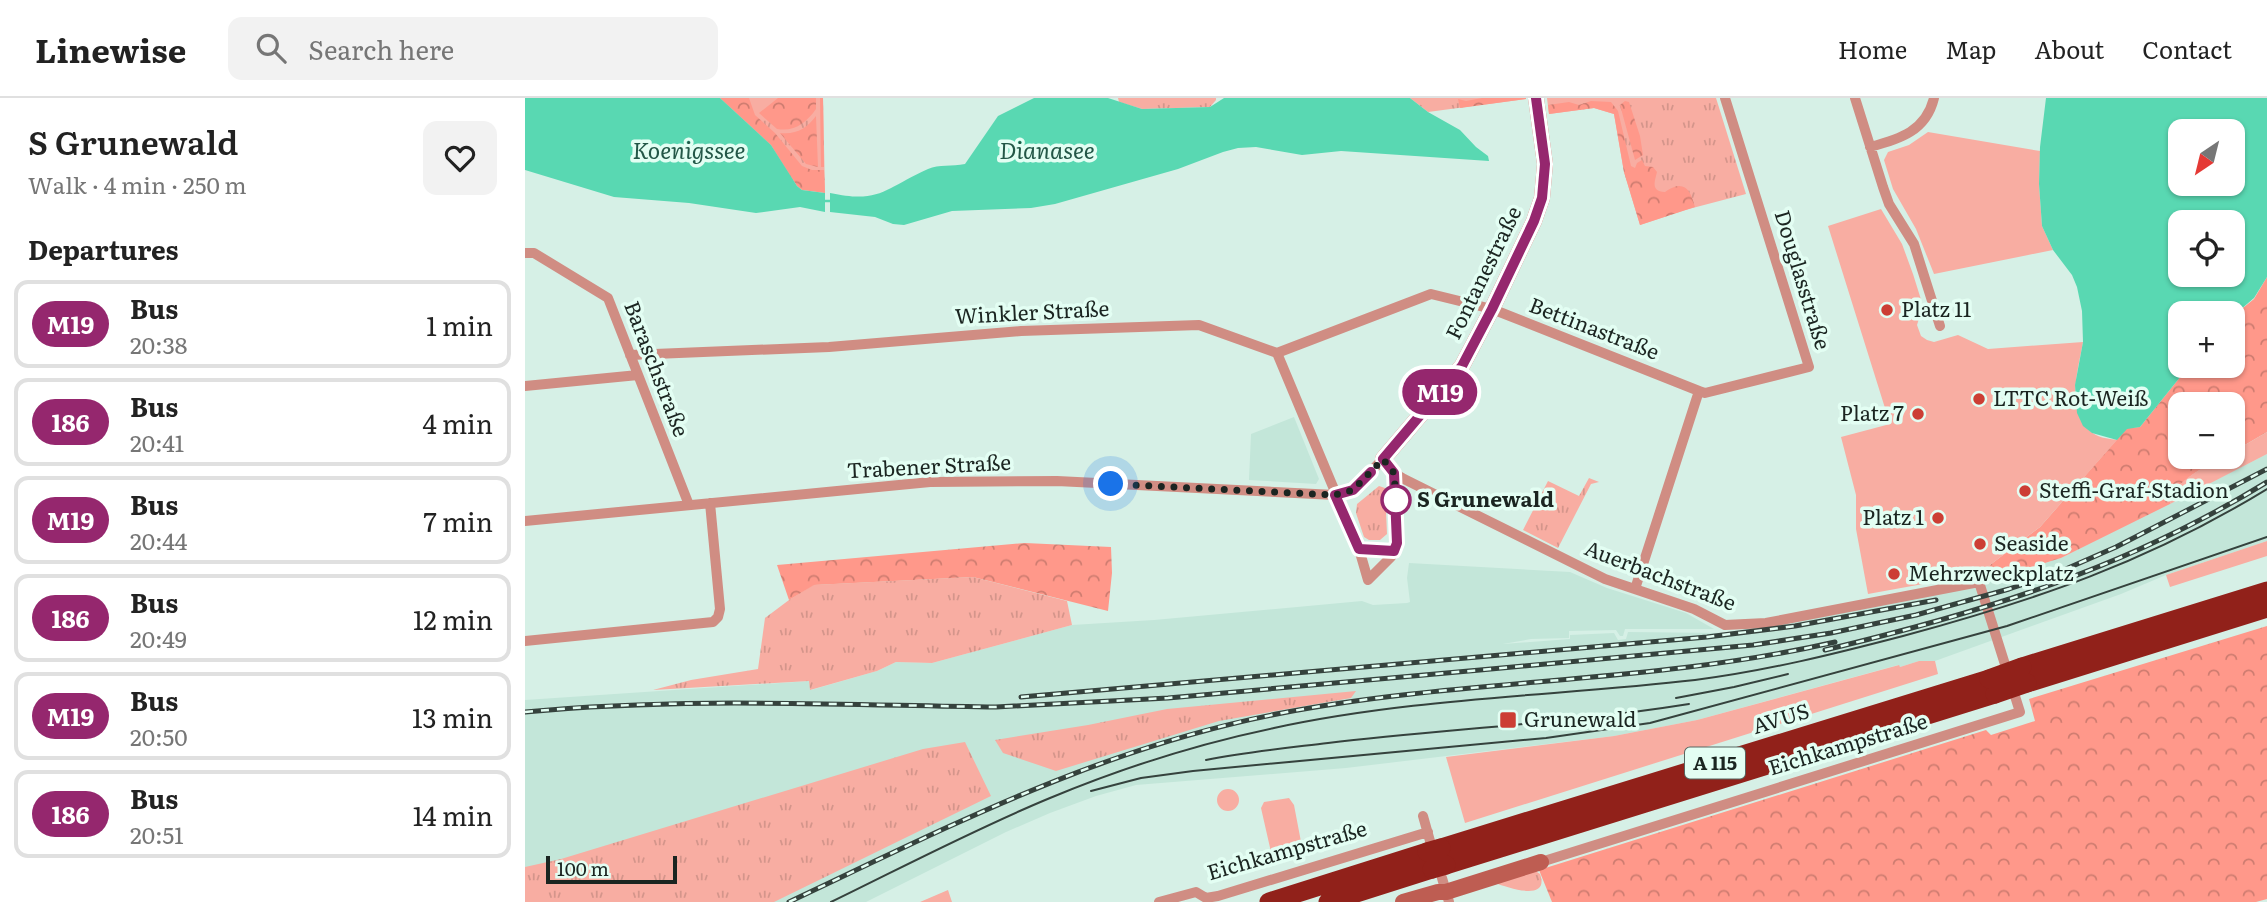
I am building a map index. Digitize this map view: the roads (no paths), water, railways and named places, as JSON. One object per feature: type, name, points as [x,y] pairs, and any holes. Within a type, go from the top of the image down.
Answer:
[{"type":"highway","name":"AVUS","points":[[1328,902],[1438,864],[1992,686],[2267,591]]},
{"type":"highway","name":"AVUS","points":[[2025,675],[2267,608]]},
{"type":"highway","name":"AVUS","points":[[1269,902],[1438,864]]},
{"type":"street","name":"Fontanestraße","points":[[1335,495],[1353,490],[1462,366],[1492,309],[1542,198],[1545,164],[1537,98]]},
{"type":"street","name":"Douglasstraße","points":[[1699,391],[1705,393],[1808,367],[1725,98]]},
{"type":"street","points":[[1855,98],[1889,204],[1914,244],[1940,326]]},
{"type":"street","points":[[1870,147],[1902,138],[1914,130],[1930,112],[1934,98]]},
{"type":"street","name":"Baraschstraße","points":[[525,253],[534,253],[608,298],[689,505]]},
{"type":"street","name":"Bettinastraße","points":[[1277,353],[1431,294],[1492,309],[1699,391]]},
{"type":"street","name":"Winkler Straße","points":[[630,355],[829,347],[1021,331],[1199,325],[1277,353]]},
{"type":"street","points":[[1277,353],[1359,549],[1369,580],[1391,557],[1397,543],[1394,473]]},
{"type":"street","points":[[525,386],[638,375]]},
{"type":"street","points":[[1635,589],[1699,391]]},
{"type":"street","name":"Auerbachstraße","points":[[1383,459],[1394,473],[1557,556],[1605,579],[1694,609],[1721,624],[1738,626],[1766,622],[1979,582],[2020,712]]},
{"type":"street","name":"Trabener Straße","points":[[525,520],[930,482],[1057,481],[1335,495]]},
{"type":"street","points":[[525,641],[713,622],[720,609],[710,503]]},
{"type":"street","points":[[1359,549],[1394,551]]},
{"type":"street","name":"Eichkampstraße","points":[[1159,902],[1196,892],[1206,898],[1438,864],[1541,862],[2020,712]]},
{"type":"street","points":[[1423,816],[1438,864]]},
{"type":"street","name":"Eichkampstraße","points":[[1403,902],[1438,892],[1438,864]]},
{"type":"water","name":"Koenigssee","points":[[525,98],[720,98],[771,145],[797,186],[802,190],[825,193],[825,212],[800,207],[756,213],[689,203],[614,197],[525,170]]},
{"type":"water","name":"Dianasee","points":[[1034,98],[1108,98],[1142,109],[1210,107],[1224,98],[1410,98],[1460,130],[1488,156],[1489,161],[1341,151],[1302,155],[1256,147],[1238,148],[1178,169],[1055,204],[1031,208],[952,211],[904,225],[875,217],[830,212],[830,193],[861,197],[872,195],[892,188],[932,167],[965,164],[998,116]]},
{"type":"water","points":[[2046,98],[2267,98],[2267,277],[2254,298],[2245,306],[2245,301],[2168,301],[2168,378],[2179,378],[2140,427],[2127,429],[2117,440],[2092,433],[2083,426],[2077,413],[2075,385],[2083,342],[2082,311],[2072,275],[2053,250],[2042,226],[2039,184]]},
{"type":"waterway","points":[[825,201],[830,201]]},
{"type":"tram line","points":[[831,902],[1022,810],[1077,787],[1188,749],[1274,728],[1378,710],[1695,680],[1826,655],[1903,636],[2045,593],[2179,538],[2267,489]]},
{"type":"tram line","points":[[1091,791],[1141,778],[1193,771],[1546,738],[1650,723],[2007,626],[2267,537]]},
{"type":"tram line","points":[[1676,698],[1788,674]]},
{"type":"tram line","points":[[1206,760],[1328,743],[1599,716],[1689,704]]},
{"type":"railway","points":[[525,712],[702,703],[996,707],[1168,698],[1753,645],[1831,633],[1916,615],[2059,572],[2116,547],[2267,469]]},
{"type":"railway","points":[[1825,650],[1941,620],[2053,584],[2161,539],[2267,482]]},
{"type":"railway","points":[[1021,697],[1707,637],[1795,626],[1936,600]]},
{"type":"railway","points":[[789,902],[1029,791],[1152,746],[1216,728],[1282,713],[1351,702],[1698,666],[1835,642]]},
{"type":"place","name":"Platz 11","points":[[1887,310]]},
{"type":"place","name":"LTTC Rot-Weiß","points":[[1979,399]]},
{"type":"place","name":"Platz 7","points":[[1918,414]]},
{"type":"place","name":"Steffi-Graf-Stadion","points":[[2025,491]]},
{"type":"place","name":"S Grunewald","points":[[1396,500]]},
{"type":"place","name":"Platz 1","points":[[1938,518]]},
{"type":"place","name":"Seaside","points":[[1980,544]]},
{"type":"place","name":"Mehrzweckplatz","points":[[1894,574]]},
{"type":"place","name":"Grunewald","points":[[1508,720]]}]
